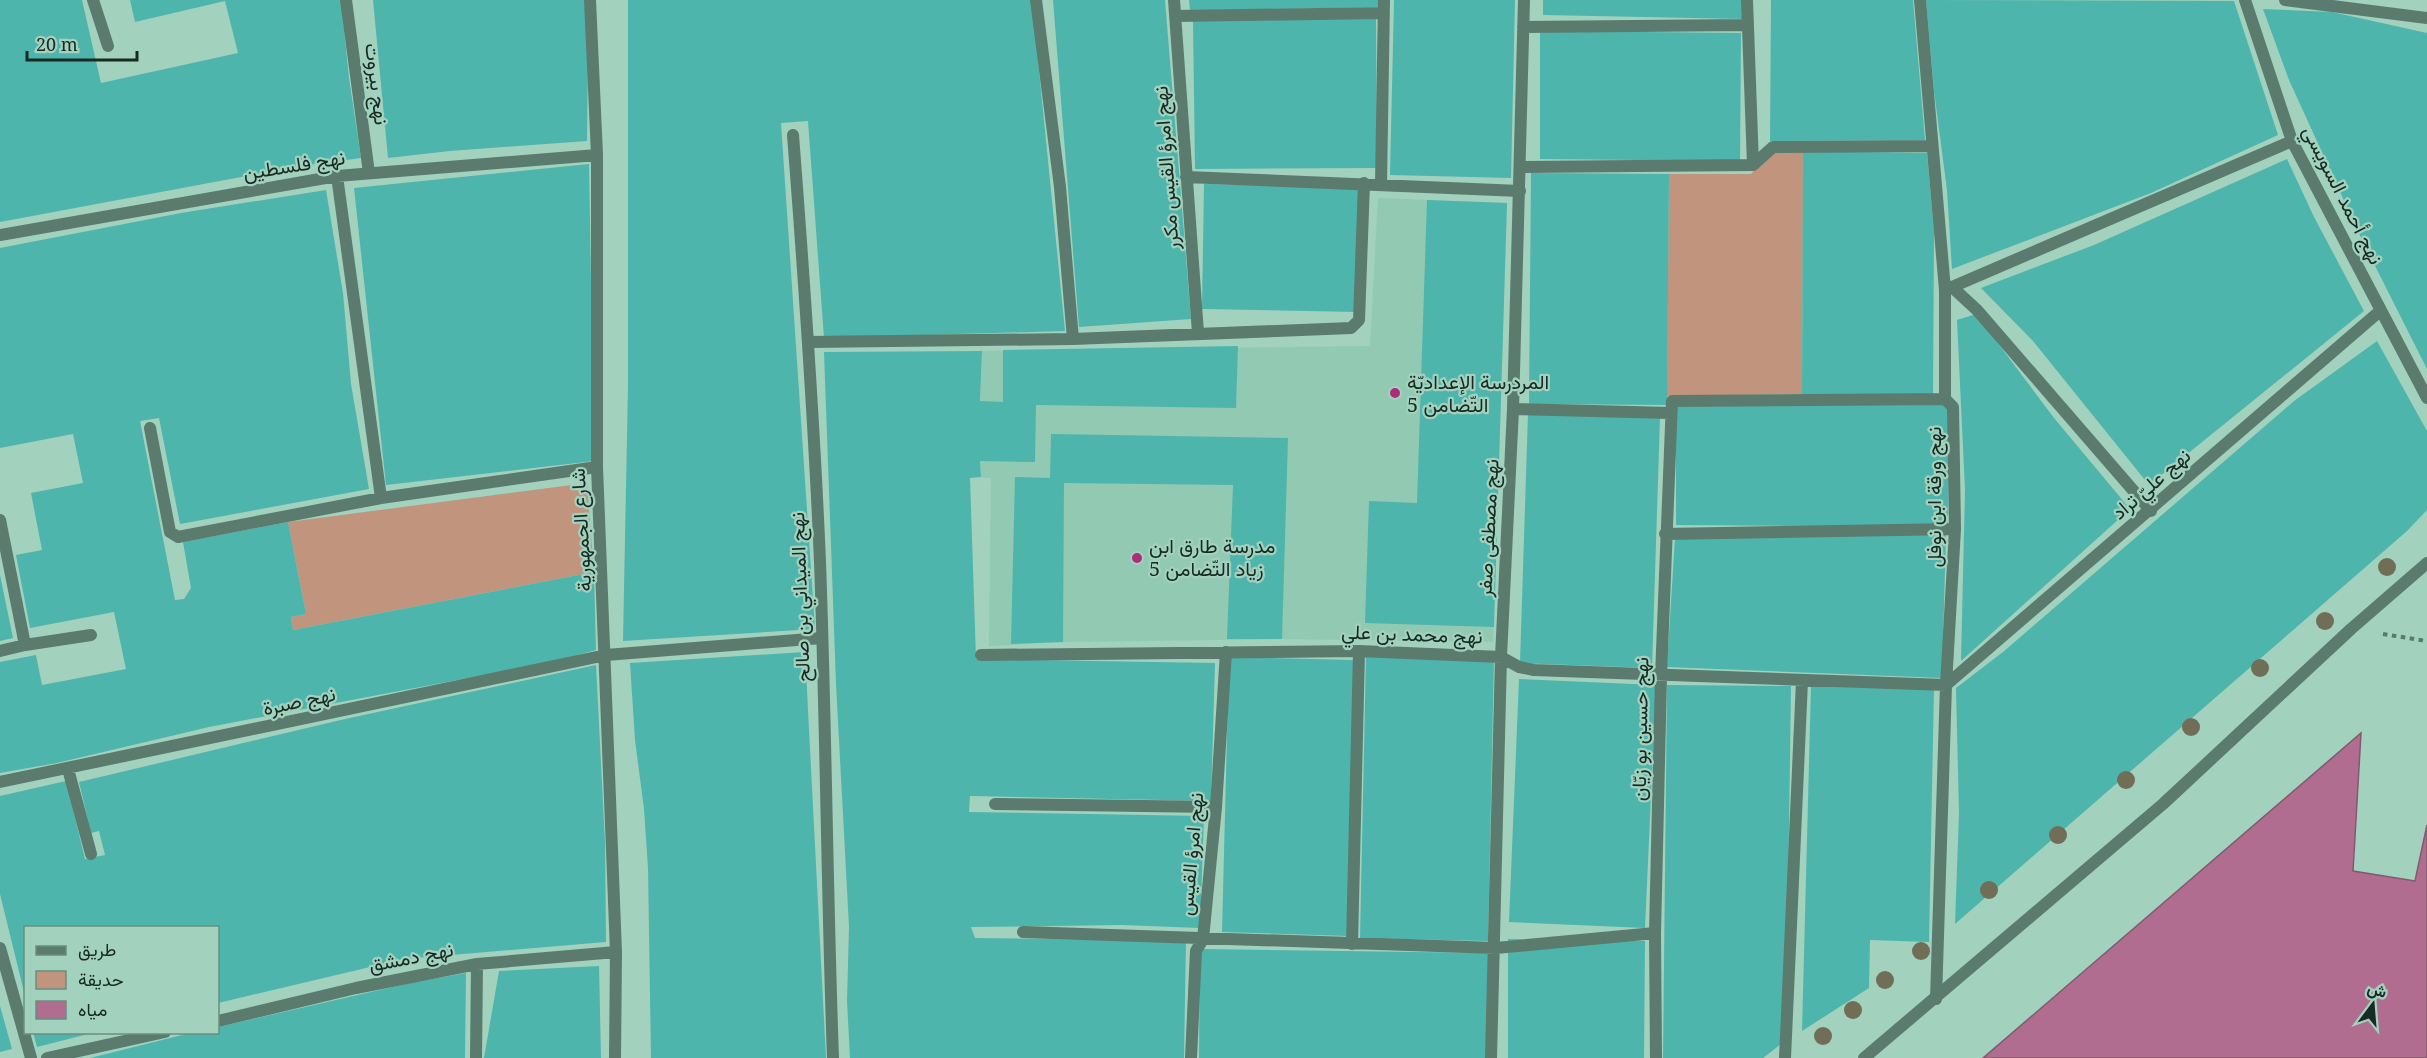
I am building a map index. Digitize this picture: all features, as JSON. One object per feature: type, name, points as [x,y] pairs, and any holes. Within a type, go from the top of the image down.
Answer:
[{"type":"street","points":[[93,0],[108,46]]},
{"type":"street","name":"نهج بيروت","points":[[346,0],[369,173]]},
{"type":"street","name":"شارع الجمهورية","points":[[590,0],[597,154],[597,467],[616,952],[615,1058]]},
{"type":"street","points":[[1036,0],[1060,187],[1073,339]]},
{"type":"street","name":"نهج امرؤ القيس مكرر","points":[[1174,0],[1198,333]]},
{"type":"street","name":"نهج مصطفى صفر","points":[[1491,1058],[1496,948],[1501,657],[1513,409],[1524,0]]},
{"type":"street","points":[[1747,0],[1746,25],[1753,165]]},
{"type":"street","name":"نهج ورقة ابن نوفل","points":[[1920,0],[1932,146],[1948,289],[1945,399],[1953,407],[1956,529],[1946,685],[1936,999]]},
{"type":"street","name":"نهج أحمد السويسي","points":[[2245,0],[2292,141],[2427,398]]},
{"type":"street","points":[[2285,0],[2427,18]]},
{"type":"street","points":[[1176,16],[1384,6],[1381,184]]},
{"type":"street","points":[[1523,27],[1746,25]]},
{"type":"street","name":"نهج الميداني بن صالح","points":[[793,135],[808,342],[822,638],[825,841],[833,1058]]},
{"type":"street","points":[[1948,289],[2292,141]]},
{"type":"street","points":[[1521,167],[1753,165],[1773,147],[1932,146]]},
{"type":"street","name":"نهج فلسطين","points":[[0,235],[337,177],[597,154]]},
{"type":"street","points":[[337,177],[381,498]]},
{"type":"street","points":[[1186,177],[1520,191]]},
{"type":"street","points":[[808,342],[1073,339],[1351,328],[1356,326],[1359,320],[1364,183]]},
{"type":"street","points":[[1948,289],[1977,310],[2151,511]]},
{"type":"street","name":"نهج عليّ تراد","points":[[1946,685],[2151,511],[2380,311]]},
{"type":"street","points":[[1513,409],[1945,399]]},
{"type":"street","name":"نهج حسين بو زيّان","points":[[1656,1058],[1655,933],[1661,676],[1665,534],[1672,407]]},
{"type":"street","points":[[150,428],[173,536],[381,498],[597,467]]},
{"type":"street","points":[[0,520],[25,645]]},
{"type":"street","points":[[1665,534],[1956,529]]},
{"type":"street","points":[[1864,1058],[2163,804],[2351,629],[2427,563]]},
{"type":"street","points":[[0,651],[91,635]]},
{"type":"street","name":"نهج صبرة","points":[[0,782],[606,655],[822,638]]},
{"type":"street","points":[[1352,944],[1359,651]]},
{"type":"street","name":"نهج محمد بن علي","points":[[981,655],[1359,651],[1501,657],[1519,667],[1534,670],[1946,685]]},
{"type":"street","name":"نهج امرؤ القيس","points":[[1191,1058],[1196,951],[1203,939],[1216,807],[1226,652]]},
{"type":"street","points":[[1785,1058],[1802,681]]},
{"type":"street","points":[[68,769],[92,854]]},
{"type":"street","points":[[995,804],[1216,807]]},
{"type":"street","points":[[1023,932],[1496,948],[1655,933]]},
{"type":"street","points":[[0,948],[24,1033]]},
{"type":"street","name":"نهج دمشق","points":[[219,1021],[356,988],[477,964],[616,952]]},
{"type":"street","points":[[476,1058],[477,964]]},
{"type":"street","points":[[24,1034],[31,1058]]},
{"type":"street","points":[[47,1058],[156,1034]]},
{"type":"path","points":[[2351,629],[2427,640]]},
{"type":"shaded area","points":[[1378,198],[1507,203],[1493,642],[1282,639],[1063,642],[989,646],[991,478],[981,477],[979,437],[982,351],[1370,346]]},
{"type":"green space","points":[[1772,151],[1803,151],[1802,394],[1667,396],[1669,174],[1751,174]]},
{"type":"green space","points":[[587,483],[594,572],[293,630],[291,617],[306,614],[288,522]]},
{"type":"water","points":[[2361,733],[2353,871],[2415,881],[2427,825],[2427,1058],[1983,1058]]},
{"type":"building","points":[[0,0],[82,0],[101,83],[238,53],[225,1],[135,22],[130,0],[341,0],[349,78],[361,158],[301,166],[0,222]]},
{"type":"building","points":[[373,0],[586,0],[587,141],[388,158]]},
{"type":"building","points":[[628,0],[1032,0],[1065,331],[824,338],[808,121],[781,123],[815,629],[623,641],[628,384]]},
{"type":"building","points":[[1053,0],[1165,0],[1191,319],[1079,327]]},
{"type":"building","points":[[1189,0],[1378,0],[1378,7],[1190,11]]},
{"type":"building","points":[[1394,0],[1515,0],[1511,178],[1390,175]]},
{"type":"building","points":[[1543,0],[1743,0],[1743,19],[1543,15]]},
{"type":"building","points":[[1771,0],[1913,0],[1925,140],[1770,141]]},
{"type":"building","points":[[1926,0],[2234,1],[2278,135],[2151,193],[1952,269],[1947,190],[1934,91]]},
{"type":"building","points":[[2263,9],[2332,12],[2427,33],[2427,369],[2363,242],[2289,80]]},
{"type":"building","points":[[1376,19],[1377,168],[1195,169],[1193,20]]},
{"type":"building","points":[[1540,31],[1741,33],[1740,161],[1540,159]]},
{"type":"building","points":[[1803,151],[1927,153],[1934,231],[1933,396],[1802,394]]},
{"type":"building","points":[[2287,159],[2314,217],[2364,311],[2149,485],[2033,341],[1981,288],[2094,245]]},
{"type":"building","points":[[589,164],[594,461],[386,485],[354,188]]},
{"type":"building","points":[[1531,173],[1669,174],[1667,405],[1529,404]]},
{"type":"building","points":[[1204,184],[1359,187],[1356,312],[1202,309]]},
{"type":"building","points":[[326,190],[343,293],[351,384],[369,489],[180,524],[159,418],[140,421],[175,600],[184,599],[191,588],[183,542],[288,522],[306,614],[291,617],[293,630],[594,572],[596,650],[552,662],[209,727],[57,763],[0,773],[0,662],[36,655],[42,685],[126,669],[114,612],[30,628],[16,555],[42,550],[31,493],[83,483],[73,434],[0,448],[0,248],[181,213]]},
{"type":"building","points":[[1427,200],[1507,203],[1494,627],[1365,623],[1369,501],[1417,503]]},
{"type":"building","points":[[1976,314],[2054,418],[2130,509],[1961,661],[1965,490],[1957,320]]},
{"type":"building","points":[[2377,341],[2427,431],[2427,510],[2407,531],[1955,924],[1959,813],[1956,688],[2003,652],[2294,401]]},
{"type":"building","points":[[1238,346],[1236,408],[1036,405],[1035,462],[980,461],[981,477],[970,478],[976,659],[1215,663],[1211,801],[970,796],[969,812],[1204,816],[1200,928],[1122,925],[971,927],[975,938],[1186,941],[1184,1058],[850,1058],[847,1001],[849,927],[836,684],[824,352],[982,351],[980,401],[1003,402],[1003,350]]},
{"type":"building","points":[[1676,403],[1949,405],[1948,527],[1676,525]]},
{"type":"building","points":[[1528,413],[1660,418],[1652,668],[1520,663]]},
{"type":"building","points":[[1051,434],[1288,438],[1282,639],[1227,639],[1233,485],[1064,483],[1063,642],[1011,644],[1015,477],[1050,478]]},
{"type":"building","points":[[1946,534],[1942,678],[1667,667],[1675,538]]},
{"type":"building","points":[[0,575],[13,638],[0,641]]},
{"type":"building","points":[[805,652],[826,1058],[651,1058],[648,868],[630,663]]},
{"type":"building","points":[[1366,655],[1494,658],[1488,941],[1360,938]]},
{"type":"building","points":[[1229,657],[1354,660],[1347,936],[1222,932]]},
{"type":"building","points":[[596,665],[605,842],[606,942],[404,959],[219,1003],[219,926],[24,926],[24,992],[0,894],[0,796],[66,781],[85,859],[105,855],[99,831],[91,833],[79,782],[345,719]]},
{"type":"building","points":[[1519,679],[1656,685],[1645,928],[1509,922]]},
{"type":"building","points":[[1667,685],[1791,686],[1786,1040],[1763,1058],[1663,1058]]},
{"type":"building","points":[[1811,686],[1934,689],[1929,942],[1870,940],[1869,988],[1802,1031]]},
{"type":"building","points":[[1508,939],[1645,941],[1644,1058],[1508,1058]]},
{"type":"building","points":[[1200,949],[1488,953],[1487,1058],[1199,1058]]},
{"type":"building","points":[[599,966],[601,1058],[484,1058],[499,971]]},
{"type":"building","points":[[466,973],[465,1058],[90,1058],[186,1034],[219,1034],[219,1027],[410,983]]},
{"type":"building","points":[[0,1006],[12,1049],[0,1052]]},
{"type":"building","points":[[34,1034],[88,1034],[37,1047]]},
{"type":"place","name":"المردرسة الإعداديّة التّضامن 5","points":[[1395,393]]},
{"type":"place","name":"مدرسة طارق ابن زياد التّضامن 5","points":[[1137,558]]}]
